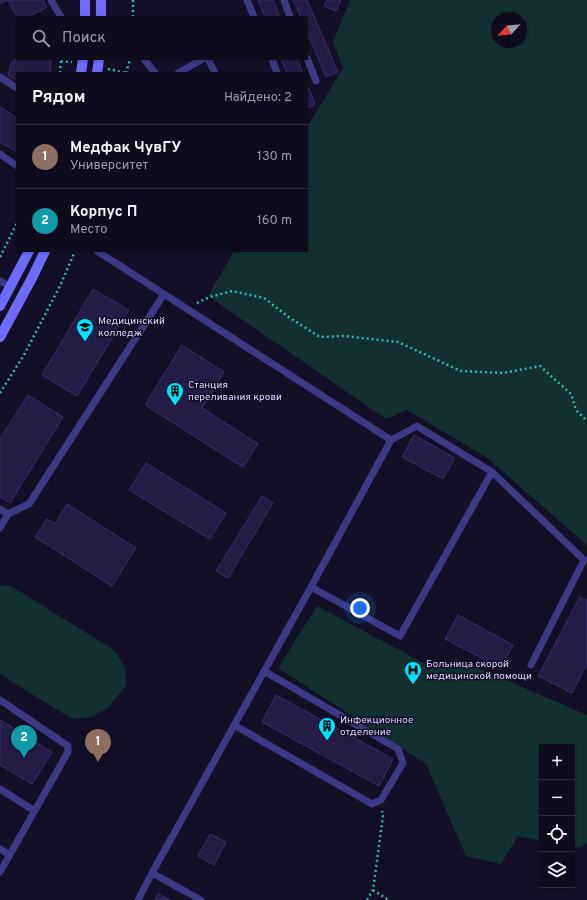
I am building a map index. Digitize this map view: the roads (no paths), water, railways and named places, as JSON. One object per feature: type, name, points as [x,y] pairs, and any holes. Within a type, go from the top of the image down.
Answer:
[{"type":"main road","points":[[85,0],[85,16]]},
{"type":"main road","points":[[101,0],[101,16]]},
{"type":"main road","points":[[82,72],[83,60]]},
{"type":"main road","points":[[98,72],[99,60]]},
{"type":"main road","points":[[0,306],[28,252]]},
{"type":"main road","points":[[0,337],[45,252]]},
{"type":"main road","points":[[11,286],[24,293]]},
{"type":"lane","points":[[51,0],[60,16]]},
{"type":"lane","points":[[247,0],[254,16]]},
{"type":"lane","points":[[284,0],[290,16]]},
{"type":"lane","points":[[145,60],[154,72]]},
{"type":"lane","points":[[180,72],[201,60]]},
{"type":"lane","points":[[208,60],[214,72]]},
{"type":"lane","points":[[272,60],[277,72]]},
{"type":"lane","points":[[308,60],[316,81]]},
{"type":"lane","points":[[0,77],[16,87]]},
{"type":"lane","points":[[0,154],[16,165]]},
{"type":"lane","points":[[99,252],[391,440]]},
{"type":"lane","points":[[0,281],[11,286]]},
{"type":"lane","points":[[0,528],[8,514],[29,504],[164,294]]},
{"type":"lane","points":[[138,900],[391,440],[417,426],[492,472],[584,560],[531,665]]},
{"type":"lane","points":[[311,587],[400,636],[492,472]]},
{"type":"lane","points":[[0,509],[8,514]]},
{"type":"lane","points":[[234,725],[372,804],[381,800],[403,763],[398,749],[264,671]]},
{"type":"lane","points":[[0,700],[68,746],[68,752],[0,872]]},
{"type":"lane","points":[[0,789],[35,811]]},
{"type":"lane","points":[[0,849],[10,855]]},
{"type":"lane","points":[[152,873],[201,900]]},
{"type":"place","name":"Медицинский колледж","points":[[85,342]]},
{"type":"place","name":"Станция переливания крови","points":[[175,406]]},
{"type":"place","name":"Больница скорой медицинской помощи","points":[[413,685]]},
{"type":"place","name":"Инфекционное отделение","points":[[327,741]]},
{"type":"place","name":"Корпус П","points":[[24,758]]},
{"type":"place","name":"Медфак ЧувГУ","points":[[98,762]]}]
